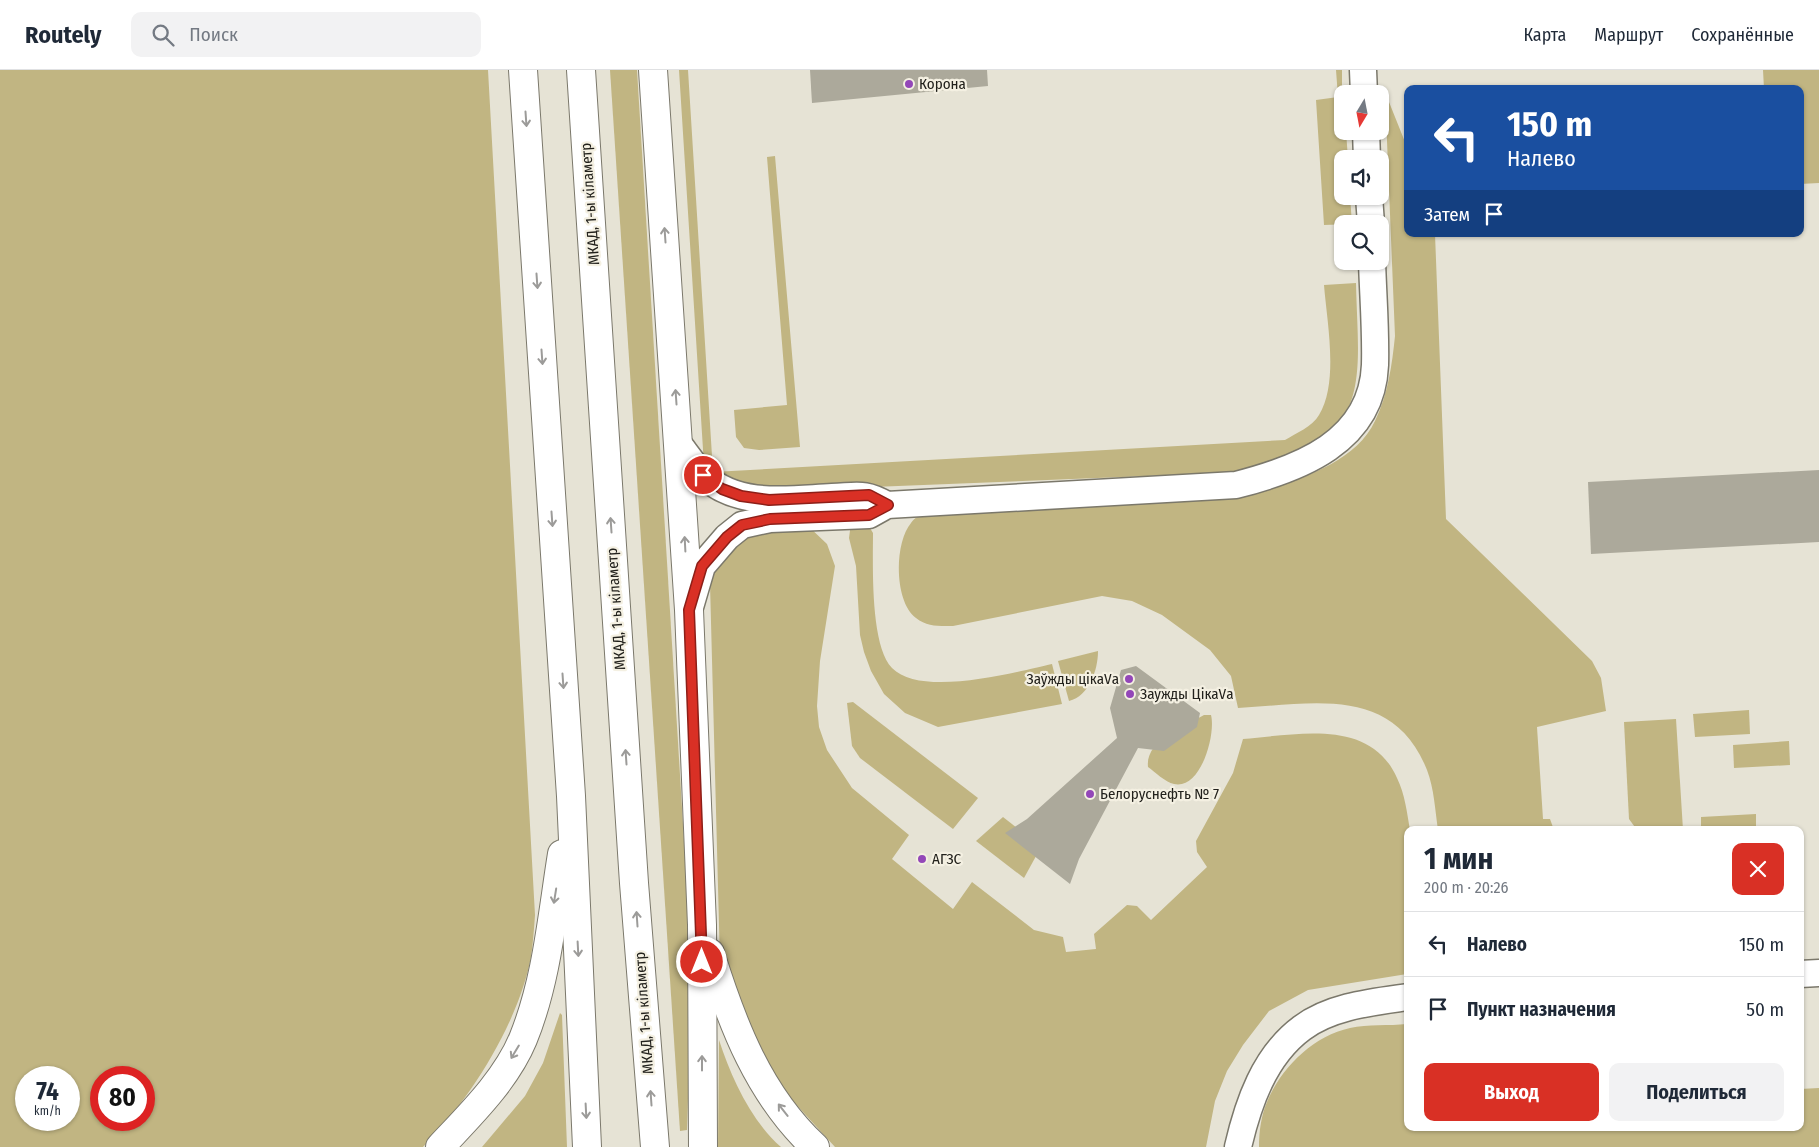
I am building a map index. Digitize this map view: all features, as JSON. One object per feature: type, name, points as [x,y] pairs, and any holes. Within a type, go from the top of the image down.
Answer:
[{"type":"highway","points":[[523,70],[571,796],[587,1147]]},
{"type":"highway","name":"МКАД, 1-ы кіламетр","points":[[581,70],[633,864],[654,1147]]},
{"type":"highway","points":[[654,70],[680,446],[689,610],[702,925],[703,1147]]},
{"type":"highway","points":[[440,1147],[475,1110],[502,1074],[522,1040],[542,986],[571,796]]},
{"type":"highway","points":[[702,925],[727,1007],[750,1062],[782,1110],[815,1147]]},
{"type":"street","points":[[1363,70],[1364,85]]},
{"type":"street","points":[[689,610],[702,566],[727,537],[742,525],[770,519],[869,515],[888,505],[1236,485],[1273,476],[1301,464],[1326,450],[1349,429],[1366,405],[1375,367],[1372,270]]},
{"type":"street","points":[[680,446],[703,475],[722,489],[741,496],[769,500],[869,495],[888,505]]},
{"type":"street","points":[[1804,974],[1819,973]]},
{"type":"street","points":[[1238,1147],[1248,1108],[1257,1086],[1280,1051],[1302,1028],[1329,1014],[1360,1005],[1404,998]]},
{"type":"street","points":[[1248,1108],[1251,1147]]},
{"type":"shaded area","points":[[0,70],[488,70],[535,915],[531,957],[525,982],[504,1034],[490,1060],[458,1107],[423,1147],[0,1147]]},
{"type":"shaded area","points":[[610,70],[637,70],[692,972],[687,1130],[680,1131]]},
{"type":"shaded area","points":[[679,70],[688,70],[713,472],[1285,440],[1313,423],[1319,415],[1329,386],[1330,352],[1324,285],[1356,283],[1357,371],[1353,395],[1344,417],[1329,436],[1307,454],[1275,471],[873,487],[770,495],[724,486],[714,479],[704,465]]},
{"type":"shaded area","points":[[1336,70],[1342,70],[1342,85],[1337,85]]},
{"type":"shaded area","points":[[1763,70],[1819,70],[1819,183],[1804,184],[1804,85],[1764,85]]},
{"type":"shaded area","points":[[1334,98],[1334,140],[1347,140],[1347,150],[1334,150],[1334,205],[1351,205],[1351,215],[1334,215],[1334,225],[1324,225],[1316,100]]},
{"type":"shaded area","points":[[1389,102],[1404,140],[1404,237],[1435,237],[1446,519],[1592,661],[1601,678],[1606,711],[1537,727],[1543,819],[1550,819],[1553,826],[1437,826],[1433,792],[1427,770],[1412,742],[1394,723],[1372,712],[1348,705],[1321,703],[1238,708],[1231,676],[1210,650],[1162,615],[1132,601],[1102,596],[953,626],[938,626],[924,623],[909,610],[900,586],[899,558],[905,532],[912,521],[926,511],[1245,495],[1281,485],[1336,461],[1352,450],[1365,437],[1379,411],[1391,369],[1395,336],[1389,150],[1387,150],[1387,140],[1389,140]]},
{"type":"shaded area","points":[[775,156],[800,447],[759,450],[744,448],[736,437],[734,410],[787,405],[767,157]]},
{"type":"shaded area","points":[[851,523],[867,523],[873,533],[873,584],[876,624],[885,657],[892,668],[906,677],[924,681],[946,682],[993,677],[1052,664],[1062,704],[938,727],[905,713],[884,694],[871,671],[864,652],[860,635],[856,566],[849,538]]},
{"type":"shaded area","points":[[806,524],[827,544],[835,566],[820,661],[817,706],[819,727],[827,750],[852,788],[909,835],[892,859],[953,909],[972,882],[1034,930],[1063,937],[1066,952],[1096,949],[1094,934],[1127,905],[1137,906],[1151,920],[1207,867],[1197,852],[1196,841],[1233,773],[1243,739],[1308,733],[1330,734],[1350,738],[1369,746],[1385,759],[1402,790],[1409,826],[1404,826],[1404,974],[1308,990],[1269,1011],[1243,1045],[1227,1071],[1215,1101],[1206,1147],[835,1147],[781,1088],[756,1051],[720,962],[710,584],[715,565],[746,527]]},
{"type":"shaded area","points":[[1098,651],[1094,674],[1087,688],[1082,694],[1069,701],[1058,661]]},
{"type":"shaded area","points":[[853,702],[978,798],[953,829],[860,758],[852,746],[847,703]]},
{"type":"shaded area","points":[[1749,710],[1750,734],[1695,737],[1693,714]]},
{"type":"shaded area","points":[[1204,715],[1211,715],[1212,724],[1209,747],[1199,770],[1192,778],[1184,784],[1174,784],[1148,767],[1149,757],[1159,742],[1177,729]]},
{"type":"shaded area","points":[[1676,719],[1683,826],[1634,826],[1629,819],[1624,722]]},
{"type":"shaded area","points":[[1789,741],[1790,765],[1734,768],[1733,745]]},
{"type":"shaded area","points":[[1756,814],[1756,826],[1701,826],[1701,817]]},
{"type":"shaded area","points":[[1003,817],[1041,847],[1024,878],[976,841]]},
{"type":"shaded area","points":[[560,1013],[562,1015],[567,1147],[482,1147],[525,1096],[543,1063]]},
{"type":"shaded area","points":[[1404,1024],[1404,1131],[1804,1131],[1804,1089],[1819,1088],[1819,1147],[1259,1147],[1261,1124],[1267,1102],[1273,1089],[1290,1066],[1300,1055],[1323,1038],[1336,1032],[1364,1026]]},
{"type":"shaded area","points":[[719,1040],[743,1098],[760,1125],[781,1147],[718,1147]]},
{"type":"building","name":"Корона","points":[[810,70],[987,70],[988,86],[812,103]]},
{"type":"building","points":[[1819,470],[1819,542],[1591,554],[1588,482]]},
{"type":"building","points":[[1136,666],[1200,713],[1197,727],[1164,751],[1138,748],[1079,859],[1070,884],[1005,833],[1027,819],[1117,738],[1110,708],[1121,670]]},
{"type":"place","name":"Корона","points":[[909,84]]},
{"type":"place","name":"Заўжды цікаVа","points":[[1129,679]]},
{"type":"place","name":"Заужды ЦікаVа","points":[[1130,694]]},
{"type":"place","name":"Белоруснефть № 7","points":[[1090,794]]},
{"type":"place","name":"АГЗС","points":[[922,859]]},
{"type":"route","points":[[702,962],[689,610],[702,566],[727,537],[742,525],[770,519],[869,515],[888,505],[869,495],[769,500],[741,496],[722,489],[703,475]]}]
